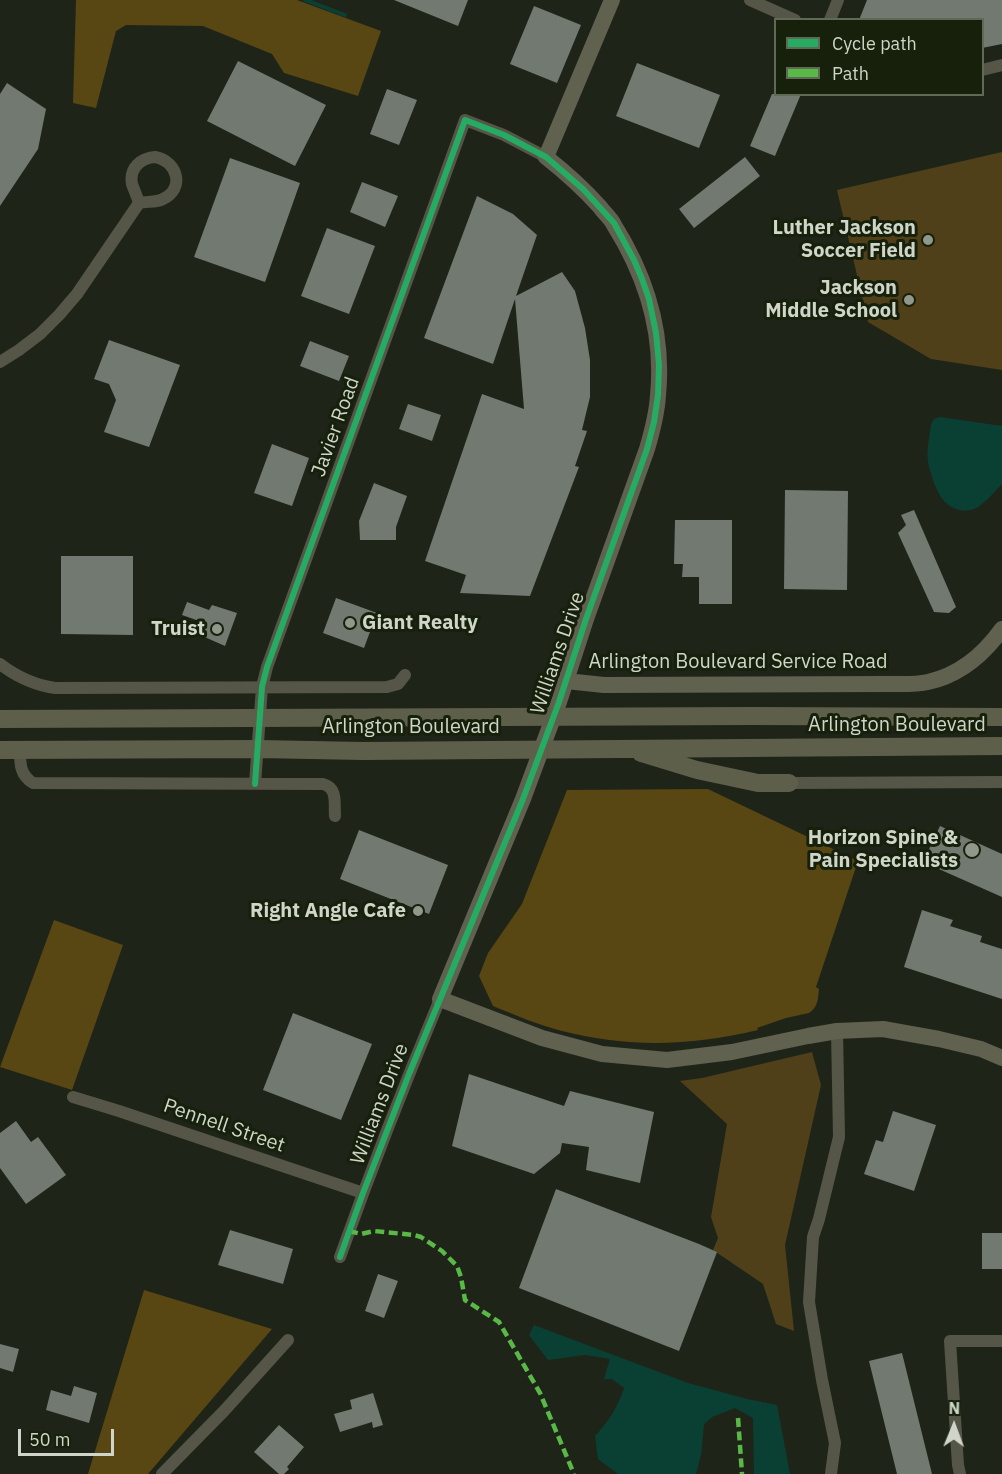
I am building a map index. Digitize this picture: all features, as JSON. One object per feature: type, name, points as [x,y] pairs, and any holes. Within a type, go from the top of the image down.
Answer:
[{"type":"main road","points":[[868,716],[1002,706]]},
{"type":"main road","name":"Arlington Boulevard","points":[[0,719],[1002,717]]},
{"type":"main road","name":"Arlington Boulevard","points":[[0,750],[258,749],[348,752],[1002,746]]},
{"type":"main road","points":[[625,748],[668,762],[737,778],[766,784],[789,783]]},
{"type":"main road","points":[[910,748],[1002,755]]},
{"type":"street","points":[[546,157],[612,0]]},
{"type":"street","points":[[750,0],[790,18]]},
{"type":"street","points":[[831,18],[838,0]]},
{"type":"street","points":[[984,70],[1002,65]]},
{"type":"street","name":"Williams Drive","points":[[340,1257],[409,1074],[523,799],[554,717],[647,449],[658,395],[659,365],[656,333],[649,299],[634,260],[614,223],[584,189],[546,157],[504,135],[465,120]]},
{"type":"street","name":"Javier Road","points":[[255,784],[262,687],[270,658],[465,120]]},
{"type":"street","points":[[0,362],[20,350],[59,315],[77,294],[139,203]]},
{"type":"street","name":"Arlington Boulevard Service Road","points":[[566,681],[604,685],[911,684],[928,682],[956,671],[972,661],[983,652],[1002,629]]},
{"type":"street","points":[[0,664],[23,679],[55,688],[394,686],[405,675]]},
{"type":"street","points":[[20,750],[22,772],[27,780],[33,783],[316,783],[332,789],[335,816]]},
{"type":"street","points":[[789,783],[1002,782]]},
{"type":"street","points":[[440,999],[542,1038],[602,1054],[667,1060],[732,1052],[808,1035],[883,1029],[981,1049],[1002,1058]]},
{"type":"street","points":[[831,1474],[835,1443],[809,1302],[813,1237],[839,1137],[837,1031]]},
{"type":"street","name":"Pennell Street","points":[[73,1097],[363,1193]]},
{"type":"street","points":[[162,1474],[224,1411],[288,1340]]},
{"type":"street","points":[[960,1474],[950,1341],[1002,1341]]},
{"type":"shaded area","points":[[76,0],[297,0],[381,31],[358,96],[284,73],[272,54],[203,26],[126,25],[116,31],[96,108],[73,103]]},
{"type":"shaded area","name":"Luther Jackson Soccer Field","points":[[1002,152],[1002,370],[931,359],[868,322],[837,190]]},
{"type":"shaded area","points":[[708,789],[858,861],[816,987],[819,989],[818,999],[812,1011],[757,1028],[758,1030],[709,1039],[660,1043],[611,1040],[562,1031],[493,1006],[479,976],[488,953],[522,904],[567,790]]},
{"type":"shaded area","points":[[54,920],[123,945],[72,1090],[0,1067]]},
{"type":"shaded area","points":[[812,1052],[821,1085],[785,1245],[794,1331],[776,1324],[763,1284],[713,1250],[718,1238],[711,1217],[727,1124],[680,1081]]},
{"type":"shaded area","points":[[144,1290],[272,1329],[148,1474],[88,1474]]},
{"type":"water","points":[[940,417],[1002,426],[1002,484],[985,502],[974,509],[960,510],[947,504],[934,482],[929,465],[928,448],[931,424],[934,419]]},
{"type":"water","points":[[534,1325],[688,1383],[777,1405],[790,1474],[754,1474],[753,1418],[735,1408],[712,1417],[704,1424],[701,1455],[696,1474],[618,1474],[598,1459],[595,1436],[612,1414],[624,1388],[612,1379],[604,1379],[610,1359],[585,1355],[548,1360],[529,1335]]},
{"type":"building","points":[[394,0],[468,0],[458,26]]},
{"type":"building","points":[[867,0],[1002,0],[1002,44],[984,48],[984,18],[860,18]]},
{"type":"building","points":[[534,6],[581,25],[557,83],[510,64]]},
{"type":"building","points":[[238,61],[326,105],[295,166],[207,121]]},
{"type":"building","points":[[637,63],[720,95],[699,148],[616,116]]},
{"type":"building","points":[[7,83],[46,109],[38,149],[0,206],[0,94]]},
{"type":"building","points":[[387,89],[417,100],[399,145],[370,134]]},
{"type":"building","points":[[772,94],[774,96],[800,96],[775,156],[750,146]]},
{"type":"building","points":[[745,157],[760,176],[694,228],[679,209]]},
{"type":"building","points":[[230,158],[300,183],[265,282],[194,257]]},
{"type":"building","points":[[362,182],[398,196],[385,227],[350,212]]},
{"type":"building","points":[[477,196],[513,214],[537,235],[516,296],[562,272],[575,291],[585,328],[590,360],[590,397],[582,430],[587,431],[575,466],[579,467],[530,596],[460,593],[466,575],[425,561],[482,394],[524,409],[515,299],[493,364],[424,338]]},
{"type":"building","points":[[327,228],[375,246],[349,314],[301,296]]},
{"type":"building","points":[[109,340],[180,365],[149,447],[104,432],[116,400],[109,384],[94,379]]},
{"type":"building","points":[[310,341],[349,356],[339,381],[300,366]]},
{"type":"building","points":[[408,404],[441,415],[432,441],[399,429]]},
{"type":"building","points":[[272,444],[309,458],[292,506],[254,493]]},
{"type":"building","points":[[374,483],[407,496],[396,527],[396,540],[360,540],[359,521]]},
{"type":"building","points":[[785,490],[848,491],[847,590],[784,589]]},
{"type":"building","points":[[914,510],[956,607],[949,613],[934,612],[898,533],[906,525],[901,515]]},
{"type":"building","points":[[675,520],[732,520],[732,604],[699,604],[699,577],[682,577],[683,564],[674,564]]},
{"type":"building","points":[[61,556],[133,556],[133,635],[61,634]]},
{"type":"building","name":"Giant Realty","points":[[336,598],[377,613],[364,648],[323,633]]},
{"type":"building","name":"Truist","points":[[187,602],[209,610],[212,605],[237,613],[225,646],[200,635],[205,623],[182,615]]},
{"type":"building","points":[[940,826],[1002,854],[1002,897],[923,862]]},
{"type":"building","points":[[359,830],[448,865],[429,914],[340,879]]},
{"type":"building","points":[[922,910],[953,920],[950,926],[982,936],[980,942],[1002,949],[1002,999],[904,967]]},
{"type":"building","points":[[293,1013],[372,1044],[341,1120],[263,1090]]},
{"type":"building","points":[[469,1074],[564,1106],[570,1091],[654,1112],[640,1183],[586,1170],[589,1147],[562,1143],[560,1153],[534,1174],[452,1146]]},
{"type":"building","points":[[893,1111],[936,1125],[914,1191],[864,1174],[876,1140],[883,1142]]},
{"type":"building","points":[[16,1121],[31,1142],[38,1137],[66,1175],[26,1204],[0,1168],[0,1133]]},
{"type":"building","points":[[556,1189],[717,1252],[679,1351],[519,1288]]},
{"type":"building","points":[[230,1230],[293,1249],[283,1284],[218,1265]]},
{"type":"building","points":[[982,1233],[1002,1233],[1002,1269],[982,1269]]},
{"type":"building","points":[[378,1274],[398,1281],[384,1318],[365,1311]]},
{"type":"building","points":[[0,1344],[19,1349],[13,1372],[0,1368]]},
{"type":"building","points":[[902,1353],[932,1474],[897,1474],[869,1361]]},
{"type":"building","points":[[74,1386],[97,1393],[89,1423],[46,1410],[51,1390],[71,1396]]},
{"type":"building","points":[[373,1393],[383,1425],[373,1428],[372,1422],[340,1432],[334,1414],[352,1409],[350,1400]]},
{"type":"building","points":[[279,1425],[304,1447],[284,1474],[279,1474],[254,1452]]},
{"type":"waterway","points":[[305,0],[345,15]]},
{"type":"marked path","points":[[349,1231],[361,1234],[374,1231],[421,1237],[442,1251],[457,1266],[465,1300],[499,1322],[540,1393],[574,1474]]},
{"type":"marked path","points":[[738,1418],[742,1474]]},
{"type":"cycle path","points":[[255,784],[262,687],[267,667],[465,120],[504,135],[546,157],[583,189],[614,223],[634,260],[649,299],[656,333],[659,365],[658,395],[647,449],[559,702],[523,799],[409,1074],[340,1257]]},
{"type":"place","name":"Luther Jackson Soccer Field","points":[[928,240]]},
{"type":"place","name":"Jackson Middle School","points":[[909,300]]},
{"type":"place","name":"Giant Realty","points":[[350,623]]},
{"type":"place","name":"Truist","points":[[217,629]]},
{"type":"place","name":"Horizon Spine & Pain Specialists","points":[[972,850]]},
{"type":"place","name":"Right Angle Cafe","points":[[418,911]]}]
